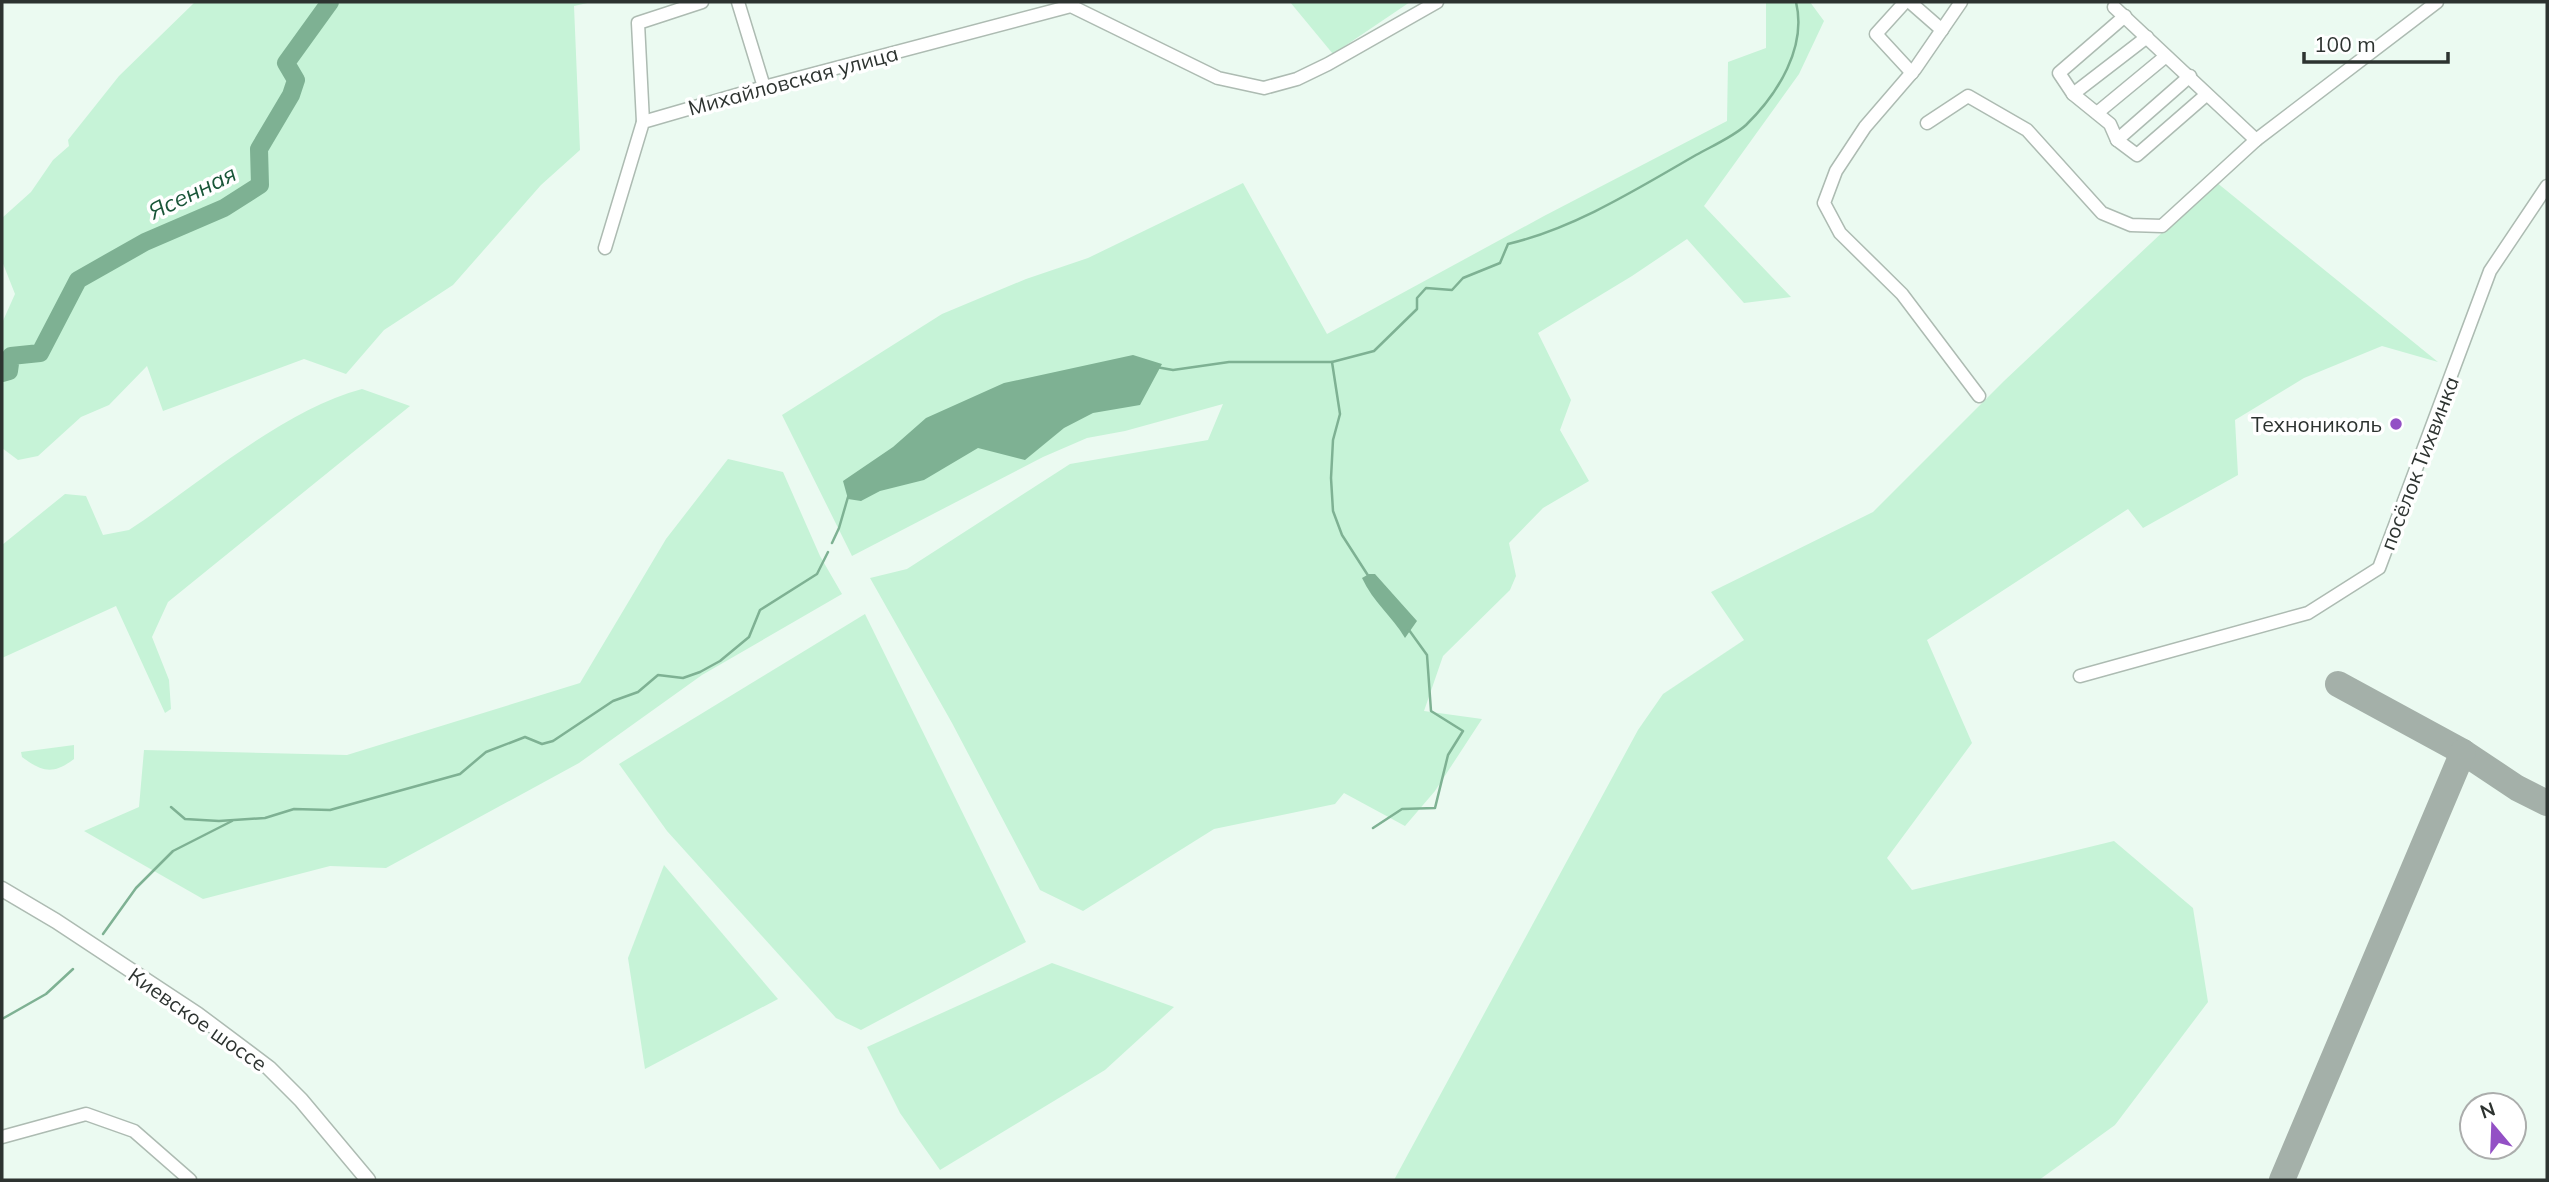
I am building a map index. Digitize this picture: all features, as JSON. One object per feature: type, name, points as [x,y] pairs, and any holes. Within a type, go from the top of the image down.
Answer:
[{"type":"main road","name":"Киевское шоссе","points":[[2,889],[56,921],[197,1014],[269,1068],[301,1100],[368,1180]]},
{"type":"street","points":[[605,248],[643,122],[638,23],[702,2]]},
{"type":"street","points":[[738,2],[764,87]]},
{"type":"street","name":"Михайловская улица","points":[[643,122],[764,87],[1072,6],[1218,78],[1264,88],[1297,79],[1328,64],[1437,2]]},
{"type":"street","points":[[1912,73],[1876,34],[1908,2],[1942,30]]},
{"type":"street","points":[[1962,2],[1912,73],[1858,138],[1836,171],[1824,203],[1840,233],[1902,294],[1979,396]]},
{"type":"street","points":[[1927,123],[1968,96],[2027,130],[2102,213],[2131,225],[2162,226],[2256,140],[2437,2]]},
{"type":"street","points":[[2114,7],[2256,140]]},
{"type":"street","points":[[2125,16],[2059,72],[2073,94],[2110,124],[2117,140],[2137,155],[2206,95]]},
{"type":"street","points":[[2073,94],[2147,37]]},
{"type":"street","points":[[2097,113],[2166,56]]},
{"type":"street","points":[[2117,140],[2190,76]]},
{"type":"street","name":"посёлок Тихвинка","points":[[2080,676],[2308,613],[2379,568],[2490,271],[2547,186]]},
{"type":"street","points":[[2,1137],[86,1114],[134,1130],[190,1180]]},
{"type":"shaded area","points":[[195,2],[592,2],[574,6],[580,150],[541,185],[453,285],[384,330],[346,374],[304,359],[163,411],[147,366],[109,405],[81,417],[38,456],[18,460],[2,448],[2,323],[15,294],[2,261],[2,218],[31,192],[53,160],[69,146],[68,140],[119,76]]},
{"type":"shaded area","points":[[1290,2],[1410,2],[1333,54]]},
{"type":"shaded area","points":[[1766,2],[1810,2],[1824,21],[1799,74],[1704,206],[1791,297],[1744,303],[1687,239],[1538,333],[1571,400],[1560,430],[1589,481],[1543,508],[1509,543],[1516,576],[1510,590],[1443,656],[1424,711],[1482,719],[1435,791],[1405,826],[1344,793],[1335,804],[1214,829],[1083,911],[1040,890],[952,723],[870,578],[907,569],[1070,464],[1208,440],[1223,404],[1125,431],[1087,438],[1043,457],[852,556],[782,415],[942,314],[1026,279],[1088,258],[1243,183],[1327,334],[1544,216],[1727,121],[1728,62],[1766,48]]},
{"type":"shaded area","points":[[2216,182],[2438,362],[2382,346],[2304,378],[2235,420],[2238,475],[2143,528],[2128,509],[1927,640],[1972,743],[1887,858],[1912,890],[2114,841],[2193,908],[2208,1002],[2115,1125],[2039,1180],[1394,1180],[1638,730],[1663,694],[1744,640],[1711,592],[1873,512],[2004,381]]},
{"type":"shaded area","points":[[1133,355],[1162,364],[1140,405],[1093,413],[1064,428],[1025,460],[978,448],[924,480],[880,491],[861,501],[848,499],[843,481],[893,447],[926,418],[1004,383]]},
{"type":"shaded area","points":[[362,389],[410,406],[168,602],[152,637],[169,680],[171,709],[165,713],[116,606],[2,658],[2,545],[65,494],[86,496],[103,535],[129,530],[271,431],[332,399]]},
{"type":"shaded area","points":[[728,459],[783,472],[820,556],[842,594],[702,675],[579,763],[386,868],[330,866],[203,899],[84,831],[139,807],[144,750],[347,755],[580,683],[666,539]]},
{"type":"shaded area","points":[[1375,574],[1417,621],[1405,638],[1366,587],[1362,578]]},
{"type":"shaded area","points":[[865,614],[1026,942],[861,1030],[836,1018],[667,831],[619,764]]},
{"type":"shaded area","points":[[74,745],[74,759],[60,768],[48,770],[22,757],[21,752]]},
{"type":"shaded area","points":[[664,865],[778,999],[645,1069],[628,958]]},
{"type":"shaded area","points":[[1052,963],[1174,1007],[1105,1070],[940,1170],[900,1113],[867,1047]]},
{"type":"waterway","name":"Ясенная","points":[[2,373],[9,371],[11,356],[40,353],[78,280],[145,242],[224,208],[260,185],[259,149],[291,95],[296,80],[286,63],[330,2]]},
{"type":"waterway","points":[[1156,367],[1173,370],[1229,362],[1332,362],[1374,351],[1417,309],[1417,298],[1426,288],[1452,290],[1463,278],[1500,263],[1508,244],[1581,218],[1722,141],[1746,125],[1769,99],[1787,69],[1797,36],[1796,2]]},
{"type":"waterway","points":[[1332,362],[1340,414],[1333,440],[1333,511],[1342,535],[1369,577]]},
{"type":"waterway","points":[[832,543],[848,497]]},
{"type":"waterway","points":[[171,807],[185,819],[219,821],[265,818],[294,809],[330,810],[460,774],[486,752],[525,737],[542,744],[553,741],[613,701],[638,692],[658,675],[683,678],[720,661],[749,637],[760,610],[817,574],[828,552]]},
{"type":"waterway","points":[[1373,828],[1402,809],[1435,808],[1448,755],[1463,731],[1431,711],[1427,655],[1409,630]]},
{"type":"waterway","points":[[103,934],[136,888],[173,851],[232,821]]},
{"type":"waterway","points":[[2,1019],[46,994],[73,969]]},
{"type":"taxiway","points":[[2338,684],[2463,752],[2517,788],[2547,803]]},
{"type":"taxiway","points":[[2282,1180],[2463,752]]},
{"type":"place","name":"Технониколь","points":[[2396,424]]}]
